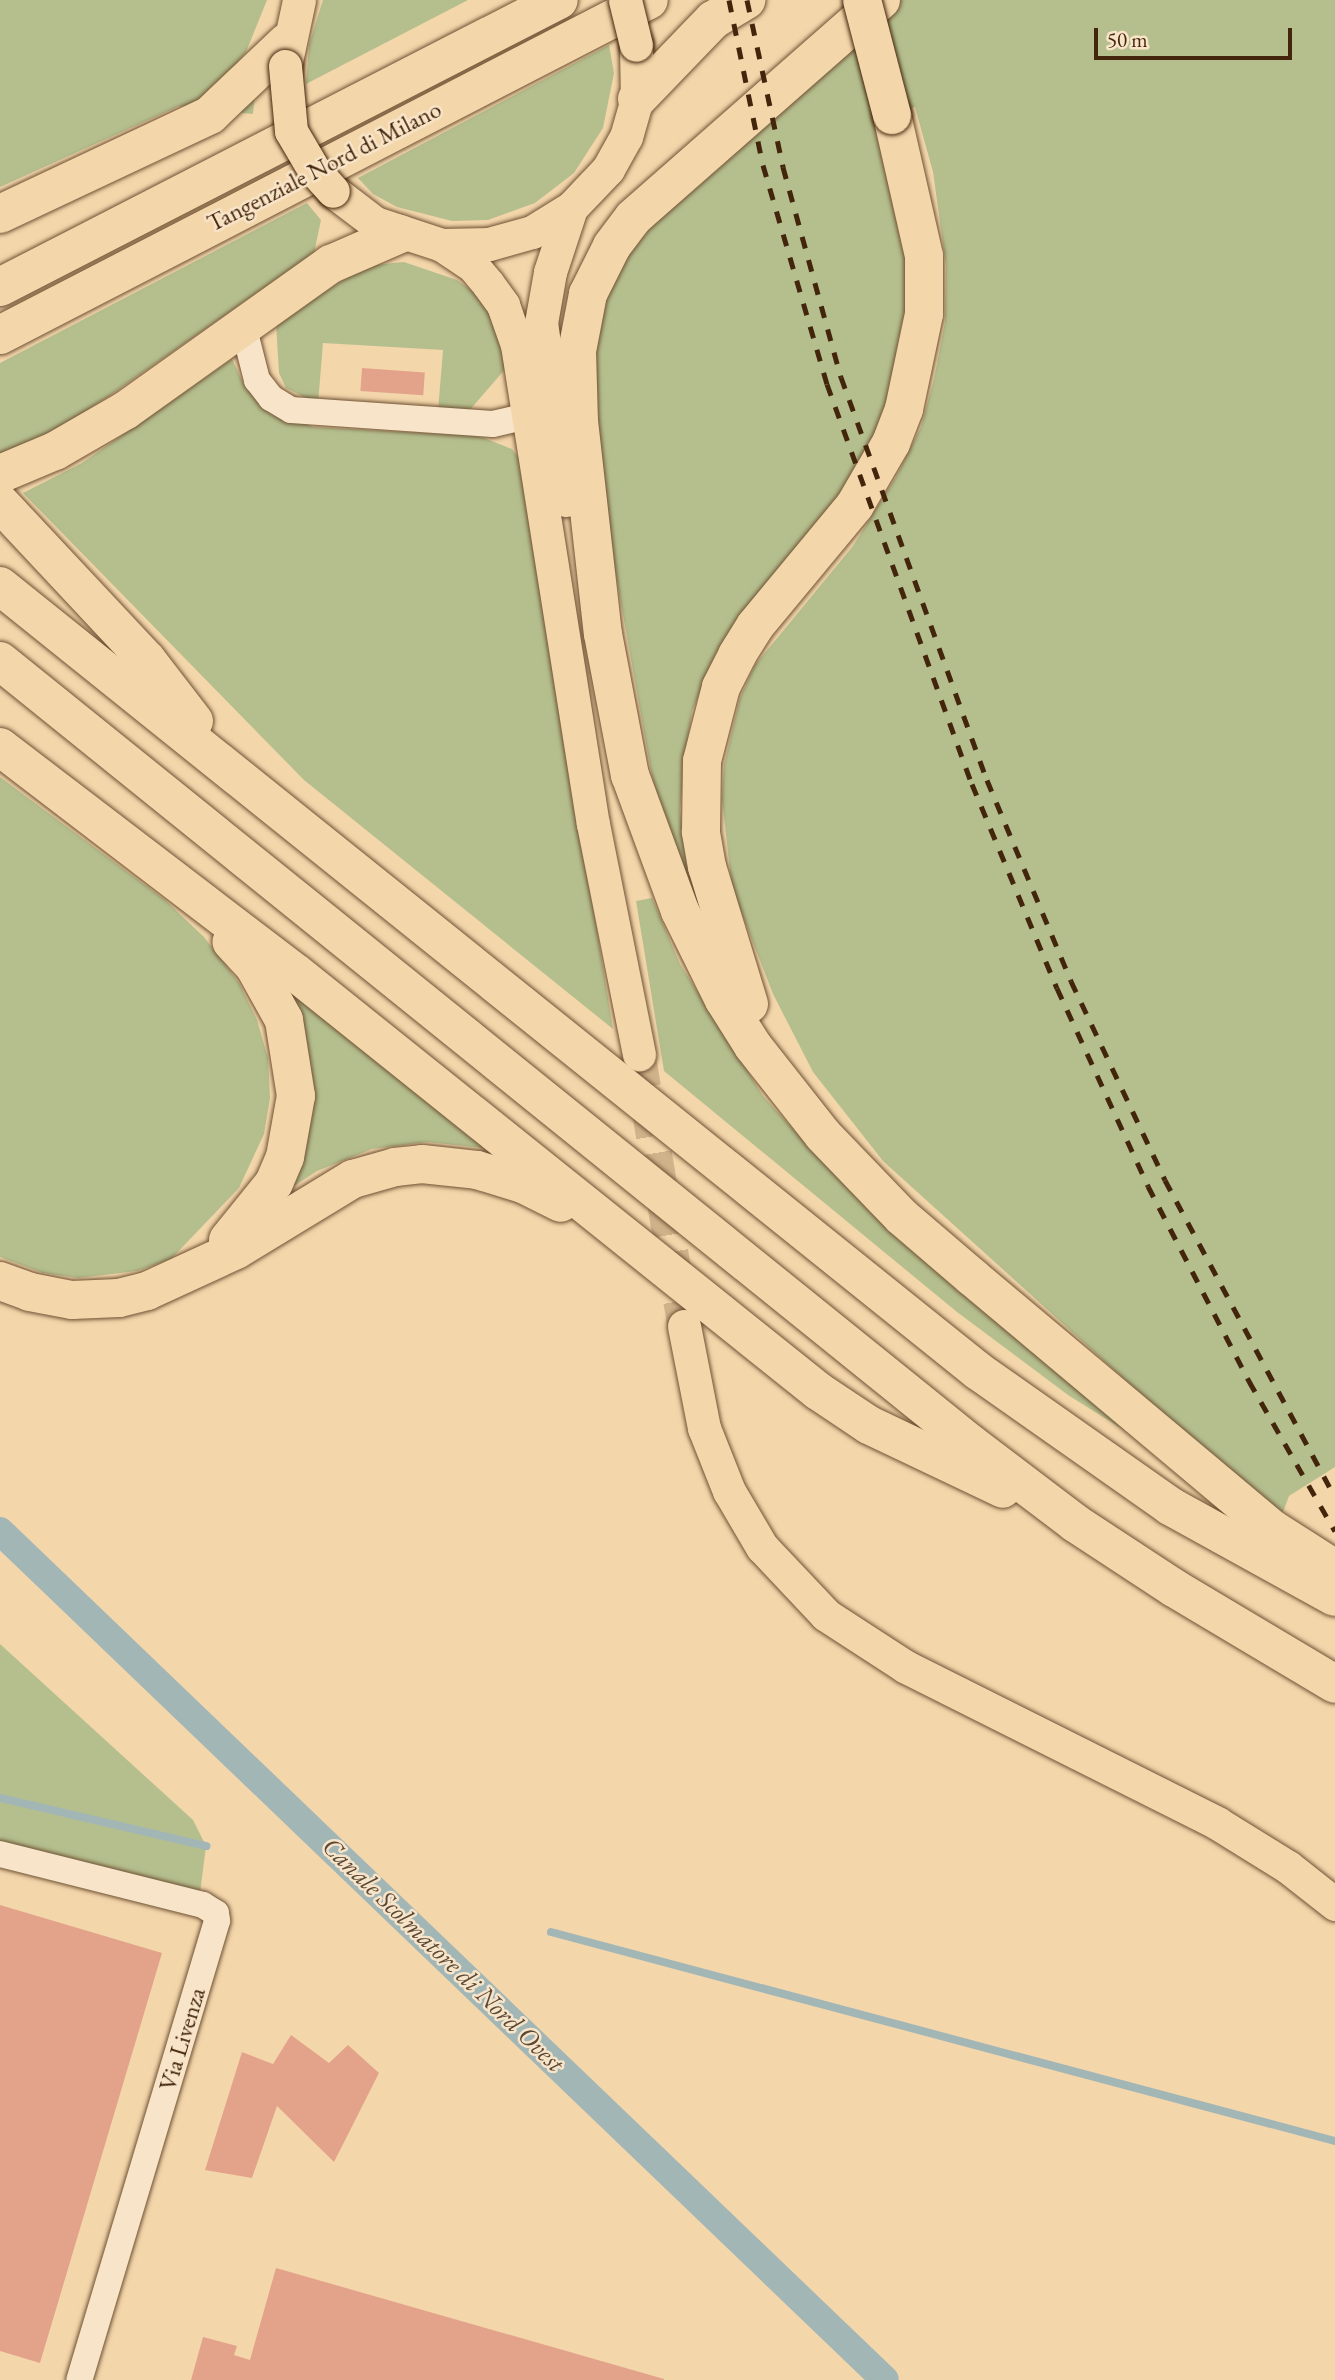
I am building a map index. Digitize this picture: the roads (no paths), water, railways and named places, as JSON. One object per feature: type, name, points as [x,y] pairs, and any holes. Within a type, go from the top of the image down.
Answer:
[{"type":"highway","name":"Tangenziale Nord di Milano","points":[[0,288],[559,0]]},
{"type":"highway","name":"Tangenziale Nord di Milano","points":[[0,335],[649,0]]},
{"type":"highway","points":[[637,99],[713,20],[746,0]]},
{"type":"highway","points":[[781,1084],[755,1026],[707,867],[701,832],[702,761],[721,687],[737,654],[755,626],[855,505],[891,443],[904,408],[924,314],[924,256],[862,0]]},
{"type":"highway","points":[[881,0],[634,218],[612,246],[588,294],[580,321],[576,384],[603,634],[618,730],[659,861],[724,1000],[781,1084],[902,1217],[1274,1530],[1335,1569]]},
{"type":"highway","points":[[0,214],[210,115],[286,54]]},
{"type":"highway","points":[[0,474],[84,436],[244,329],[331,264],[400,234]]},
{"type":"highway","points":[[0,503],[147,660],[229,767]]},
{"type":"highway","points":[[0,586],[229,767],[978,1371],[1083,1449],[1170,1506],[1335,1597]]},
{"type":"highway","points":[[0,661],[901,1388],[1075,1523],[1252,1637],[1335,1684]]},
{"type":"highway","points":[[0,747],[306,982],[838,1406],[869,1425],[1075,1523]]},
{"type":"highway","points":[[120,840],[254,966],[284,1020],[293,1053],[296,1096],[292,1128],[274,1182],[257,1209],[193,1272]]},
{"type":"highway","points":[[0,1280],[48,1297],[99,1299],[148,1291],[193,1272],[353,1179],[422,1164],[477,1170],[523,1184],[638,1249]]},
{"type":"main road","points":[[299,0],[286,54],[291,131],[314,170],[351,208],[400,234],[442,245],[510,240],[571,208],[608,169],[626,137],[637,99],[636,45],[625,0]]},
{"type":"main road","points":[[571,208],[550,272],[541,323],[604,747],[630,995],[639,1054]]},
{"type":"main road","points":[[442,245],[473,267],[503,304],[517,345],[593,824],[630,995]]},
{"type":"main road","points":[[564,487],[603,634]]},
{"type":"main road","points":[[684,1326],[701,1416],[729,1491],[762,1547],[826,1615],[906,1667],[1217,1823],[1288,1867],[1335,1904]]},
{"type":"lane","points":[[244,329],[257,380],[271,398],[291,410],[493,424],[529,416]]},
{"type":"lane","name":"Via Livenza","points":[[0,1854],[203,1905],[216,1913],[218,1921],[79,2380]]},
{"type":"waterway","name":"Canale Scolmatore di Nord Ovest","points":[[0,1531],[885,2380]]},
{"type":"waterway","points":[[0,1798],[206,1846]]},
{"type":"waterway","points":[[551,1932],[1335,2141]]},
{"type":"tunnel","points":[[639,1054],[684,1326]]},
{"type":"railway","points":[[729,0],[763,165],[827,384],[972,784],[1057,988],[1148,1186],[1249,1381],[1335,1531]]},
{"type":"railway","points":[[747,0],[783,167],[841,377],[987,780],[1071,981],[1165,1180],[1335,1497]]}]
